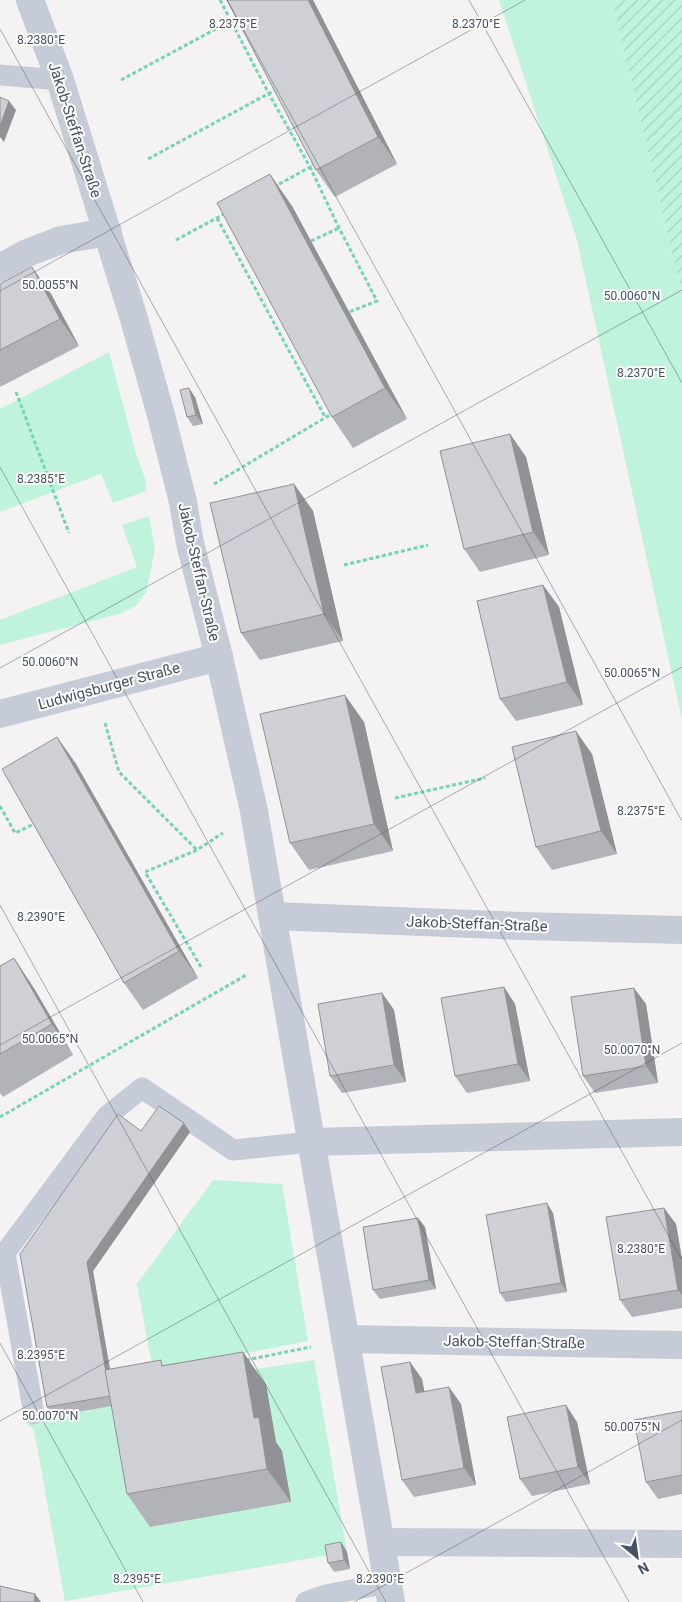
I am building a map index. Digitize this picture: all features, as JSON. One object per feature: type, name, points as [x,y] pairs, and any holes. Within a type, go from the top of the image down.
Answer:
[{"type":"street","name":"Jakob-Steffan-Straße","points":[[30,0],[60,80],[108,232],[161,415],[183,502],[190,544],[219,657],[254,811],[389,1593]]},
{"type":"street","points":[[0,268],[27,253],[61,240],[108,232]]},
{"type":"street","name":"Ludwigsburger Straße","points":[[0,714],[219,657]]},
{"type":"street","name":"Jakob-Steffan-Straße","points":[[272,916],[682,930]]},
{"type":"street","points":[[311,1142],[682,1132]]},
{"type":"street","name":"Jakob-Steffan-Straße","points":[[345,1339],[682,1345]]},
{"type":"street","points":[[381,1542],[682,1544]]},
{"type":"lane","points":[[0,75],[60,80]]},
{"type":"lane","points":[[34,1414],[5,1253],[107,1116],[142,1088],[233,1150],[311,1142]]},
{"type":"lane","points":[[306,1602],[326,1595],[389,1593]]},
{"type":"path","points":[[220,0],[310,167],[377,301],[349,312]]},
{"type":"path","points":[[121,80],[240,16]]},
{"type":"path","points":[[148,159],[278,89]]},
{"type":"path","points":[[268,190],[310,167],[316,161]]},
{"type":"path","points":[[176,240],[234,209]]},
{"type":"path","points":[[217,218],[325,417]]},
{"type":"path","points":[[311,241],[339,228]]},
{"type":"path","points":[[16,392],[69,533]]},
{"type":"path","points":[[183,502],[334,413]]},
{"type":"path","points":[[344,565],[428,545]]},
{"type":"path","points":[[95,690],[119,772],[197,850]]},
{"type":"path","points":[[395,798],[485,778]]},
{"type":"path","points":[[0,806],[16,833],[36,823]]},
{"type":"path","points":[[200,967],[145,872],[197,850],[218,837]]},
{"type":"path","points":[[0,1117],[279,957]]},
{"type":"path","points":[[240,1361],[345,1339]]},
{"type":"green space","points":[[499,0],[612,0],[682,294],[682,720],[577,240]]},
{"type":"green space","points":[[612,0],[682,0],[682,294]]},
{"type":"green space","points":[[109,352],[136,454],[146,481],[146,491],[113,503],[101,474],[0,512],[0,409]]},
{"type":"green space","points":[[149,516],[155,550],[146,592],[136,606],[119,614],[0,645],[0,620],[137,567],[122,525]]},
{"type":"green space","points":[[213,1180],[282,1184],[308,1341],[153,1371],[137,1284]]},
{"type":"green space","points":[[314,1360],[347,1552],[65,1601],[34,1430],[24,1421],[129,1403],[150,1527],[290,1502],[212,1376]]},
{"type":"building","points":[[227,0],[308,0],[378,137],[316,170]]},
{"type":"building","points":[[0,97],[9,101],[0,126]]},
{"type":"building","points":[[270,174],[385,388],[332,417],[217,203]]},
{"type":"building","points":[[32,267],[60,319],[0,350],[0,284]]},
{"type":"building","points":[[189,388],[196,415],[187,417],[180,390]]},
{"type":"building","points":[[510,434],[533,532],[464,549],[440,451]]},
{"type":"building","points":[[294,484],[324,614],[241,633],[210,503]]},
{"type":"building","points":[[543,585],[567,682],[500,699],[477,601]]},
{"type":"building","points":[[345,695],[374,824],[290,843],[260,714]]},
{"type":"building","points":[[576,731],[601,831],[536,847],[512,747]]},
{"type":"building","points":[[57,737],[179,951],[124,983],[2,769]]},
{"type":"building","points":[[14,958],[52,1024],[0,1054],[0,966]]},
{"type":"building","points":[[504,987],[518,1064],[455,1076],[441,998]]},
{"type":"building","points":[[634,988],[646,1066],[583,1076],[571,997]]},
{"type":"building","points":[[382,993],[394,1065],[330,1076],[318,1004]]},
{"type":"building","points":[[159,1106],[184,1123],[87,1262],[110,1396],[47,1407],[20,1254],[118,1114],[141,1131]]},
{"type":"building","points":[[547,1203],[561,1283],[500,1293],[486,1215]]},
{"type":"building","points":[[664,1208],[678,1290],[620,1300],[606,1217]]},
{"type":"building","points":[[418,1218],[429,1280],[373,1290],[363,1227]]},
{"type":"building","points":[[243,1352],[254,1418],[259,1417],[267,1469],[127,1494],[105,1370],[161,1360],[162,1366]]},
{"type":"building","points":[[410,1362],[416,1393],[449,1387],[464,1468],[402,1480],[381,1367]]},
{"type":"building","points":[[566,1405],[578,1467],[520,1479],[507,1417]]},
{"type":"building","points":[[682,1411],[682,1475],[646,1482],[634,1420]]},
{"type":"building","points":[[341,1542],[344,1560],[328,1563],[325,1545]]},
{"type":"building","points":[[0,1586],[35,1594],[34,1602],[0,1602]]}]
